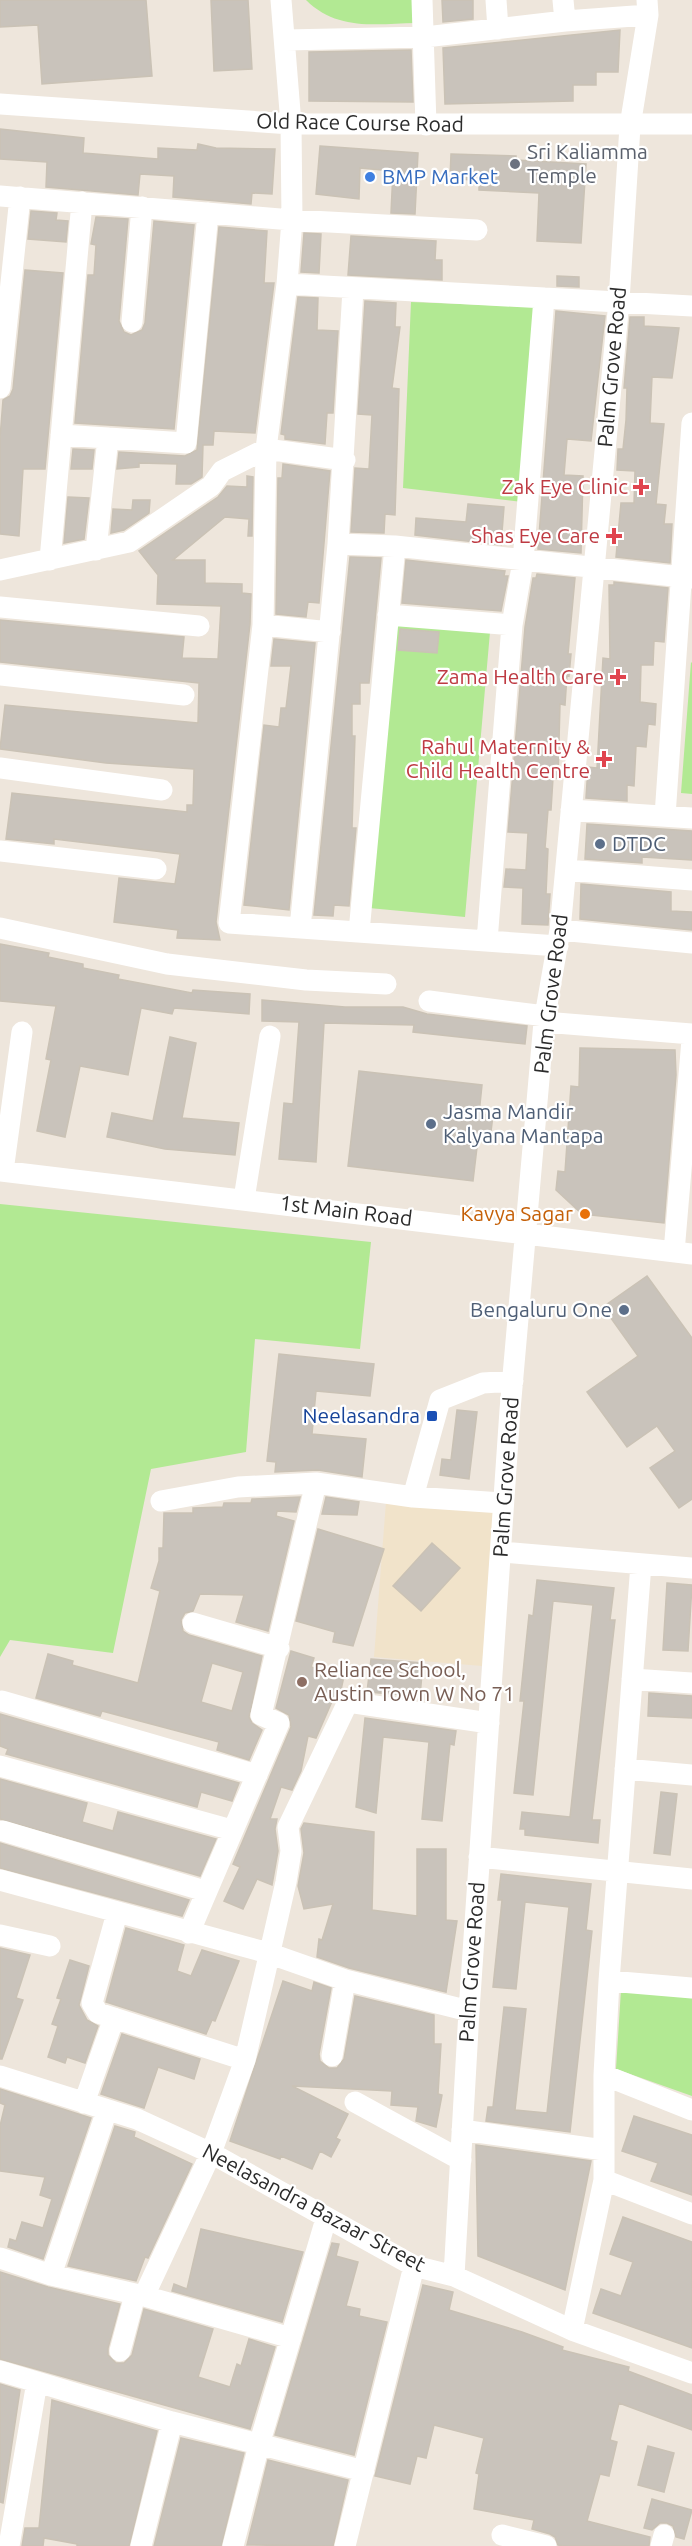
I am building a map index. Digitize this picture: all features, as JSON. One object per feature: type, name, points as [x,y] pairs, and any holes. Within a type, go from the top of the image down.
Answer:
[{"type":"street","points":[[281,0],[291,124],[292,220],[287,284],[266,449],[263,625],[229,923],[487,941],[559,938],[692,943]]},
{"type":"street","points":[[422,0],[425,37],[426,125]]},
{"type":"street","points":[[496,0],[498,29]]},
{"type":"street","points":[[286,40],[425,37],[498,29],[564,10],[647,8]]},
{"type":"street","name":"Palm Grove Road","points":[[454,2276],[469,2011],[501,1552],[502,1503],[545,1019],[559,938],[619,301],[630,126],[647,8]]},
{"type":"street","points":[[0,98],[28,105]]},
{"type":"street","points":[[0,104],[28,105]]},
{"type":"street","name":"Old Race Course Road","points":[[28,105],[291,124],[630,126],[692,124]]},
{"type":"street","points":[[0,388],[10,196],[292,220],[477,230]]},
{"type":"street","points":[[50,560],[82,202]]},
{"type":"street","points":[[132,322],[142,207]]},
{"type":"street","points":[[61,435],[186,443],[208,213]]},
{"type":"street","points":[[287,284],[692,306]]},
{"type":"street","points":[[300,928],[345,460],[353,289]]},
{"type":"street","points":[[487,941],[512,625],[523,561],[544,298]]},
{"type":"street","points":[[665,816],[684,650],[692,423]]},
{"type":"street","points":[[96,549],[108,438]]},
{"type":"street","points":[[0,570],[129,542],[211,486],[222,471],[266,449],[345,460]]},
{"type":"street","points":[[338,544],[395,546],[594,569],[687,577]]},
{"type":"street","points":[[359,932],[395,546]]},
{"type":"street","points":[[0,607],[199,626]]},
{"type":"street","points":[[388,615],[512,625]]},
{"type":"street","points":[[263,625],[330,632]]},
{"type":"street","points":[[0,675],[184,695]]},
{"type":"street","points":[[0,768],[162,790]]},
{"type":"street","points":[[571,810],[692,818]]},
{"type":"street","points":[[0,851],[156,869]]},
{"type":"street","points":[[566,870],[692,880]]},
{"type":"street","points":[[0,928],[166,964],[306,980],[386,984]]},
{"type":"street","points":[[429,1001],[545,1019],[692,1034]]},
{"type":"street","points":[[2,1171],[22,1032]]},
{"type":"street","points":[[244,1199],[270,1036]]},
{"type":"street","points":[[683,1253],[692,1040]]},
{"type":"street","name":"1st Main Road","points":[[2,1171],[526,1232],[683,1253]]},
{"type":"street","points":[[413,1497],[440,1400],[483,1383],[513,1381]]},
{"type":"street","points":[[189,1933],[205,1891],[279,1723],[261,1715],[279,1648],[316,1483]]},
{"type":"street","points":[[161,1501],[238,1486],[316,1483],[413,1497],[502,1503]]},
{"type":"street","points":[[501,1552],[692,1568]]},
{"type":"street","points":[[572,2330],[604,2180],[604,2075],[609,1981],[641,1564]]},
{"type":"street","points":[[193,1623],[279,1648]]},
{"type":"street","points":[[632,1679],[692,1683]]},
{"type":"street","points":[[2,1701],[257,1775]]},
{"type":"street","points":[[120,2351],[140,2296],[176,2230],[211,2153],[245,2060],[291,1851],[288,1827],[348,1702],[489,1723]]},
{"type":"street","points":[[0,1766],[232,1830]]},
{"type":"street","points":[[625,1769],[692,1775]]},
{"type":"street","points":[[3,1831],[205,1891]]},
{"type":"street","points":[[479,1857],[692,1879]]},
{"type":"street","points":[[0,1880],[268,1953],[345,1980],[469,2011]]},
{"type":"street","points":[[117,1913],[92,2003],[98,2013],[245,2060]]},
{"type":"street","points":[[0,1935],[50,1946]]},
{"type":"street","points":[[332,2056],[345,1980]]},
{"type":"street","points":[[609,1981],[692,1988]]},
{"type":"street","points":[[84,2103],[114,2018]]},
{"type":"street","points":[[604,2075],[692,2110]]},
{"type":"street","name":"Neelasandra Bazaar Street","points":[[0,2076],[137,2119],[211,2153],[414,2266],[454,2276],[572,2330],[692,2373]]},
{"type":"street","points":[[355,2102],[460,2160]]},
{"type":"street","points":[[51,2275],[107,2110]]},
{"type":"street","points":[[462,2130],[604,2150]]},
{"type":"street","points":[[604,2180],[692,2214]]},
{"type":"street","points":[[233,2546],[259,2445],[326,2219]]},
{"type":"street","points":[[0,2258],[51,2275],[140,2296],[291,2338]]},
{"type":"street","points":[[345,2546],[414,2266]]},
{"type":"street","points":[[0,2371],[172,2422],[364,2471]]},
{"type":"street","points":[[9,2546],[37,2382]]},
{"type":"street","points":[[141,2546],[172,2422]]},
{"type":"street","points":[[502,2535],[546,2546]]},
{"type":"shaded area","points":[[386,1502],[495,1511],[482,1666],[374,1657]]},
{"type":"green space","points":[[306,0],[414,0],[416,23],[358,24],[331,17]]},
{"type":"green space","points":[[411,302],[534,307],[522,502],[403,488]]},
{"type":"green space","points":[[393,624],[490,632],[465,917],[369,908]]},
{"type":"green space","points":[[692,663],[692,794],[681,793]]},
{"type":"green space","points":[[0,1204],[371,1242],[360,1349],[255,1339],[246,1452],[151,1469],[113,1653],[10,1640],[0,1657]]},
{"type":"green space","points":[[621,1990],[692,1996],[692,2096],[616,2069]]},
{"type":"building","points":[[0,0],[146,0],[152,76],[42,84],[38,25],[0,27]]},
{"type":"building","points":[[211,0],[248,0],[252,69],[214,71]]},
{"type":"building","points":[[442,0],[473,0],[473,19],[443,22]]},
{"type":"building","points":[[620,30],[618,72],[596,72],[596,85],[573,85],[573,101],[445,104],[443,48]]},
{"type":"building","points":[[411,50],[413,102],[309,101],[309,52]]},
{"type":"building","points":[[0,129],[84,138],[83,153],[158,159],[158,148],[197,150],[198,144],[216,148],[275,149],[272,194],[252,193],[251,204],[173,197],[174,176],[140,174],[138,195],[46,187],[47,162],[0,159]]},
{"type":"building","points":[[320,146],[418,153],[415,214],[391,213],[393,171],[360,168],[359,199],[316,194]]},
{"type":"building","points":[[451,154],[516,156],[516,160],[586,164],[581,243],[537,241],[539,193],[479,190],[479,180],[450,179]]},
{"type":"building","points":[[31,211],[57,213],[56,220],[68,221],[66,242],[28,239]]},
{"type":"building","points":[[96,217],[128,219],[119,321],[124,332],[131,335],[142,330],[145,323],[154,221],[194,225],[174,429],[75,423],[88,275],[94,275],[96,245],[91,244]]},
{"type":"building","points":[[219,227],[267,231],[264,283],[274,283],[255,433],[214,431],[213,445],[203,445],[202,477],[191,484],[176,484],[177,464],[139,463],[139,467],[117,469],[119,452],[185,456],[197,450]]},
{"type":"building","points":[[304,233],[321,234],[319,273],[301,272]]},
{"type":"building","points":[[351,236],[436,241],[435,260],[442,260],[442,280],[348,275]]},
{"type":"building","points":[[25,270],[63,273],[45,469],[23,469],[19,536],[0,534],[0,438],[3,400],[10,396],[13,389]]},
{"type":"building","points":[[557,276],[579,277],[579,287],[557,286]]},
{"type":"building","points":[[298,297],[318,298],[317,330],[338,331],[333,413],[327,413],[325,444],[285,439],[285,435],[281,434]]},
{"type":"building","points":[[365,301],[396,303],[395,327],[400,327],[392,388],[399,389],[395,515],[385,514],[384,533],[351,532],[355,468],[369,469],[372,415],[358,414]]},
{"type":"building","points":[[556,311],[605,316],[591,441],[567,439],[564,475],[583,476],[581,553],[538,549]]},
{"type":"building","points":[[630,317],[644,317],[644,326],[679,328],[672,378],[652,377],[650,423],[664,424],[656,504],[666,505],[664,524],[672,524],[670,563],[616,557],[621,503],[634,503],[635,471],[617,470],[618,449],[623,449],[626,420],[627,388],[624,388]]},
{"type":"building","points":[[73,449],[94,450],[92,469],[71,469]]},
{"type":"building","points":[[283,464],[330,471],[319,603],[308,602],[306,617],[276,614],[278,478],[282,478]]},
{"type":"building","points":[[247,476],[253,477],[252,536],[248,536],[249,519],[225,517],[173,560],[205,560],[205,583],[242,584],[242,593],[251,594],[250,624],[216,922],[220,940],[177,938],[178,930],[114,922],[119,878],[175,884],[180,854],[54,839],[54,844],[6,839],[12,793],[187,812],[187,805],[193,805],[194,769],[106,763],[0,749],[5,705],[198,723],[199,683],[0,662],[0,620],[184,637],[182,658],[218,659],[221,606],[157,604],[158,575],[139,551],[218,497],[227,486],[247,487]]},
{"type":"building","points":[[68,497],[89,498],[84,539],[64,543]]},
{"type":"building","points":[[133,500],[150,500],[149,513],[124,530],[111,533],[113,509],[132,510]]},
{"type":"building","points":[[468,504],[504,507],[501,545],[415,535],[416,518],[466,522]]},
{"type":"building","points":[[350,557],[381,558],[369,683],[360,683],[360,704],[352,704],[352,736],[355,736],[352,828],[356,828],[349,906],[334,905],[333,916],[314,915]]},
{"type":"building","points":[[406,560],[505,571],[504,576],[508,576],[501,611],[402,603]]},
{"type":"building","points":[[537,574],[575,578],[568,654],[571,654],[569,676],[567,675],[565,705],[560,704],[558,778],[553,778],[545,848],[548,849],[546,894],[550,894],[548,925],[522,924],[523,888],[504,887],[506,869],[526,870],[528,833],[508,832],[525,627],[533,578],[536,578]]},
{"type":"building","points":[[614,582],[668,588],[664,642],[654,641],[653,665],[641,665],[640,702],[656,704],[655,725],[648,724],[646,747],[636,746],[634,786],[627,785],[627,801],[586,798],[588,767],[597,768],[603,658],[610,659],[609,585],[614,585]]},
{"type":"building","points":[[400,629],[439,632],[437,653],[398,650]]},
{"type":"building","points":[[274,639],[315,643],[289,910],[244,905],[264,725],[279,727],[281,708],[286,708],[291,666],[271,666]]},
{"type":"building","points":[[587,824],[692,831],[692,860],[642,857],[642,863],[585,859]]},
{"type":"building","points":[[581,884],[671,892],[671,911],[692,912],[692,930],[580,919]]},
{"type":"building","points":[[0,944],[49,953],[48,957],[83,964],[83,968],[119,975],[118,979],[192,993],[193,990],[250,994],[249,1014],[174,1008],[172,1014],[141,1008],[128,1075],[80,1066],[65,1137],[37,1131],[51,1060],[46,1059],[56,1006],[0,1001]]},
{"type":"building","points":[[262,1000],[345,1007],[403,1007],[427,1014],[527,1026],[525,1044],[413,1032],[414,1025],[324,1023],[316,1162],[279,1159],[284,1103],[293,1104],[299,1022],[262,1021]]},
{"type":"building","points":[[170,1037],[196,1043],[182,1118],[239,1123],[235,1155],[165,1149],[107,1137],[112,1113],[153,1121]]},
{"type":"building","points":[[580,1048],[675,1050],[676,1075],[664,1223],[582,1214],[556,1190],[558,1171],[565,1172],[571,1086],[579,1087]]},
{"type":"building","points":[[359,1071],[482,1085],[479,1114],[493,1115],[490,1140],[478,1139],[473,1181],[348,1166]]},
{"type":"building","points":[[647,1276],[692,1338],[692,1499],[679,1508],[650,1468],[675,1451],[657,1426],[627,1447],[587,1392],[638,1356],[603,1307]]},
{"type":"building","points":[[279,1354],[374,1364],[370,1396],[316,1391],[312,1434],[366,1439],[362,1477],[318,1470],[275,1472],[276,1462],[267,1461]]},
{"type":"building","points":[[457,1410],[477,1412],[469,1479],[440,1475],[442,1459],[451,1460]]},
{"type":"building","points":[[300,1497],[296,1512],[277,1511],[276,1516],[294,1521],[268,1631],[236,1622],[244,1595],[200,1594],[193,1611],[185,1613],[181,1620],[183,1631],[189,1635],[262,1656],[249,1717],[252,1723],[262,1730],[249,1760],[217,1750],[219,1742],[102,1711],[100,1716],[36,1698],[48,1654],[73,1661],[72,1665],[138,1683],[160,1591],[151,1588],[159,1561],[159,1548],[163,1548],[164,1513],[193,1513],[193,1508],[223,1507],[224,1503],[251,1503],[252,1499]],"holes":[[[212,1663],[243,1672],[232,1711],[201,1702]]]},
{"type":"building","points":[[326,1497],[359,1502],[357,1515],[322,1514]]},
{"type":"building","points":[[318,1529],[384,1549],[353,1646],[333,1642],[335,1632],[296,1621]]},
{"type":"building","points":[[432,1543],[460,1568],[421,1611],[393,1586]]},
{"type":"building","points":[[537,1580],[614,1588],[610,1620],[615,1620],[592,1820],[600,1820],[598,1843],[525,1835],[525,1829],[520,1829],[522,1812],[570,1817],[593,1605],[553,1601],[533,1795],[514,1793],[524,1701],[520,1701],[529,1615],[533,1616]]},
{"type":"building","points":[[667,1583],[692,1585],[688,1651],[663,1650]]},
{"type":"building","points":[[291,1651],[314,1658],[311,1667],[344,1676],[341,1690],[337,1690],[316,1738],[308,1736],[301,1771],[292,1790],[281,1787],[270,1819],[277,1819],[275,1829],[278,1851],[272,1885],[257,1879],[243,1909],[224,1901],[240,1867],[233,1864],[291,1727],[289,1715],[276,1708]]},
{"type":"building","points":[[371,1659],[423,1663],[420,1696],[367,1692]]},
{"type":"building","points":[[649,1693],[692,1696],[692,1718],[648,1716]]},
{"type":"building","points":[[0,1714],[239,1783],[232,1801],[201,1792],[197,1807],[6,1754],[8,1749],[0,1746]]},
{"type":"building","points":[[365,1718],[456,1731],[454,1745],[450,1744],[442,1821],[422,1819],[429,1742],[383,1737],[376,1813],[356,1807]]},
{"type":"building","points":[[0,1779],[87,1803],[82,1822],[113,1831],[118,1812],[216,1839],[200,1876],[0,1819]]},
{"type":"building","points":[[661,1792],[677,1794],[670,1855],[654,1853]]},
{"type":"building","points":[[304,1823],[374,1832],[372,1910],[417,1916],[417,1849],[446,1849],[446,1920],[457,1921],[446,1992],[349,1968],[317,1957],[319,1939],[322,1940],[333,1904],[304,1909],[298,1886],[304,1853],[301,1829]]},
{"type":"building","points":[[0,1843],[189,1900],[182,1916],[0,1868]]},
{"type":"building","points":[[501,1874],[591,1884],[586,1930],[592,1931],[570,2132],[486,2121],[488,2107],[493,2107],[504,2007],[526,2009],[515,2110],[547,2113],[569,1907],[525,1902],[516,1989],[493,1987],[502,1900],[498,1900]]},
{"type":"building","points":[[126,1928],[184,1945],[177,1971],[191,1976],[202,1950],[239,1961],[215,2021],[212,2020],[206,2034],[106,2002]]},
{"type":"building","points":[[0,1948],[30,1955],[16,1998],[23,2000],[2,2059],[0,2059]]},
{"type":"building","points":[[70,1960],[89,1966],[79,2005],[87,2020],[98,2026],[85,2063],[67,2057],[65,2063],[48,2057],[58,2026],[52,2024],[61,1999],[57,1998]]},
{"type":"building","points":[[283,1981],[312,1991],[314,1982],[331,1988],[319,2054],[320,2061],[329,2068],[337,2068],[344,2059],[355,1996],[434,2015],[434,2044],[441,2044],[438,2094],[442,2095],[436,2127],[416,2121],[418,2107],[391,2105],[392,2091],[292,2086],[348,2114],[336,2138],[340,2140],[331,2157],[320,2151],[312,2169],[281,2156],[280,2159],[230,2141]]},
{"type":"building","points":[[122,2034],[200,2059],[194,2079],[158,2067],[144,2108],[101,2094]]},
{"type":"building","points":[[0,2089],[91,2118],[43,2259],[8,2247],[10,2239],[16,2241],[22,2222],[43,2228],[52,2199],[40,2195],[45,2177],[0,2171],[0,2126],[5,2105],[0,2103]]},
{"type":"building","points":[[634,2116],[692,2135],[692,2195],[651,2181],[658,2163],[622,2151]]},
{"type":"building","points":[[115,2126],[135,2132],[134,2137],[192,2164],[148,2258],[145,2257],[136,2281],[68,2266]]},
{"type":"building","points":[[476,2145],[591,2161],[565,2290],[478,2256]]},
{"type":"building","points":[[623,2217],[692,2242],[692,2348],[593,2313],[601,2289],[621,2296],[633,2262],[610,2254]]},
{"type":"building","points":[[201,2229],[303,2252],[282,2322],[172,2291],[174,2284],[187,2289]]},
{"type":"building","points":[[332,2243],[339,2244],[336,2256],[358,2262],[346,2306],[360,2309],[359,2316],[387,2322],[354,2455],[275,2435]]},
{"type":"building","points":[[0,2272],[48,2287],[120,2304],[108,2348],[108,2355],[116,2363],[124,2363],[132,2355],[144,2309],[213,2329],[198,2377],[230,2387],[237,2364],[241,2366],[249,2339],[275,2347],[250,2429],[0,2359]]},
{"type":"building","points":[[423,2285],[453,2292],[449,2310],[522,2332],[563,2347],[562,2350],[629,2367],[628,2371],[692,2395],[692,2430],[619,2403],[610,2440],[617,2442],[609,2476],[600,2474],[587,2521],[650,2537],[649,2546],[558,2545],[555,2537],[532,2529],[534,2520],[474,2509],[479,2474],[476,2473],[484,2438],[434,2425],[426,2458],[417,2456],[410,2484],[375,2476]]},
{"type":"building","points":[[0,2384],[20,2390],[3,2503],[0,2502]]},
{"type":"building","points":[[52,2400],[157,2431],[129,2546],[77,2546],[77,2544],[44,2538],[43,2546],[22,2546],[25,2528],[39,2528]]},
{"type":"building","points":[[181,2438],[244,2453],[221,2546],[154,2546]]},
{"type":"building","points":[[648,2446],[674,2453],[664,2492],[638,2485]]},
{"type":"building","points":[[268,2460],[348,2480],[333,2546],[247,2545]]},
{"type":"building","points":[[652,2499],[692,2510],[684,2539],[676,2537],[673,2526],[667,2523],[660,2523],[652,2530],[644,2528]]},
{"type":"place","name":"Sri Kaliamma Temple","points":[[515,164]]},
{"type":"place","name":"BMP Market","points":[[370,177]]},
{"type":"place","name":"Zak Eye Clinic","points":[[641,487]]},
{"type":"place","name":"Shas Eye Care","points":[[614,536]]},
{"type":"place","name":"Zama Health Care","points":[[618,677]]},
{"type":"place","name":"Rahul Maternity & Child Health Centre","points":[[604,759]]},
{"type":"place","name":"DTDC","points":[[600,844]]},
{"type":"place","name":"Jasma Mandir Kalyana Mantapa","points":[[431,1124]]},
{"type":"place","name":"Kavya Sagar","points":[[585,1214]]},
{"type":"place","name":"Bengaluru One","points":[[624,1310]]},
{"type":"place","name":"Neelasandra","points":[[432,1416]]},
{"type":"place","name":"Reliance School, Austin Town W No 71","points":[[302,1682]]}]
